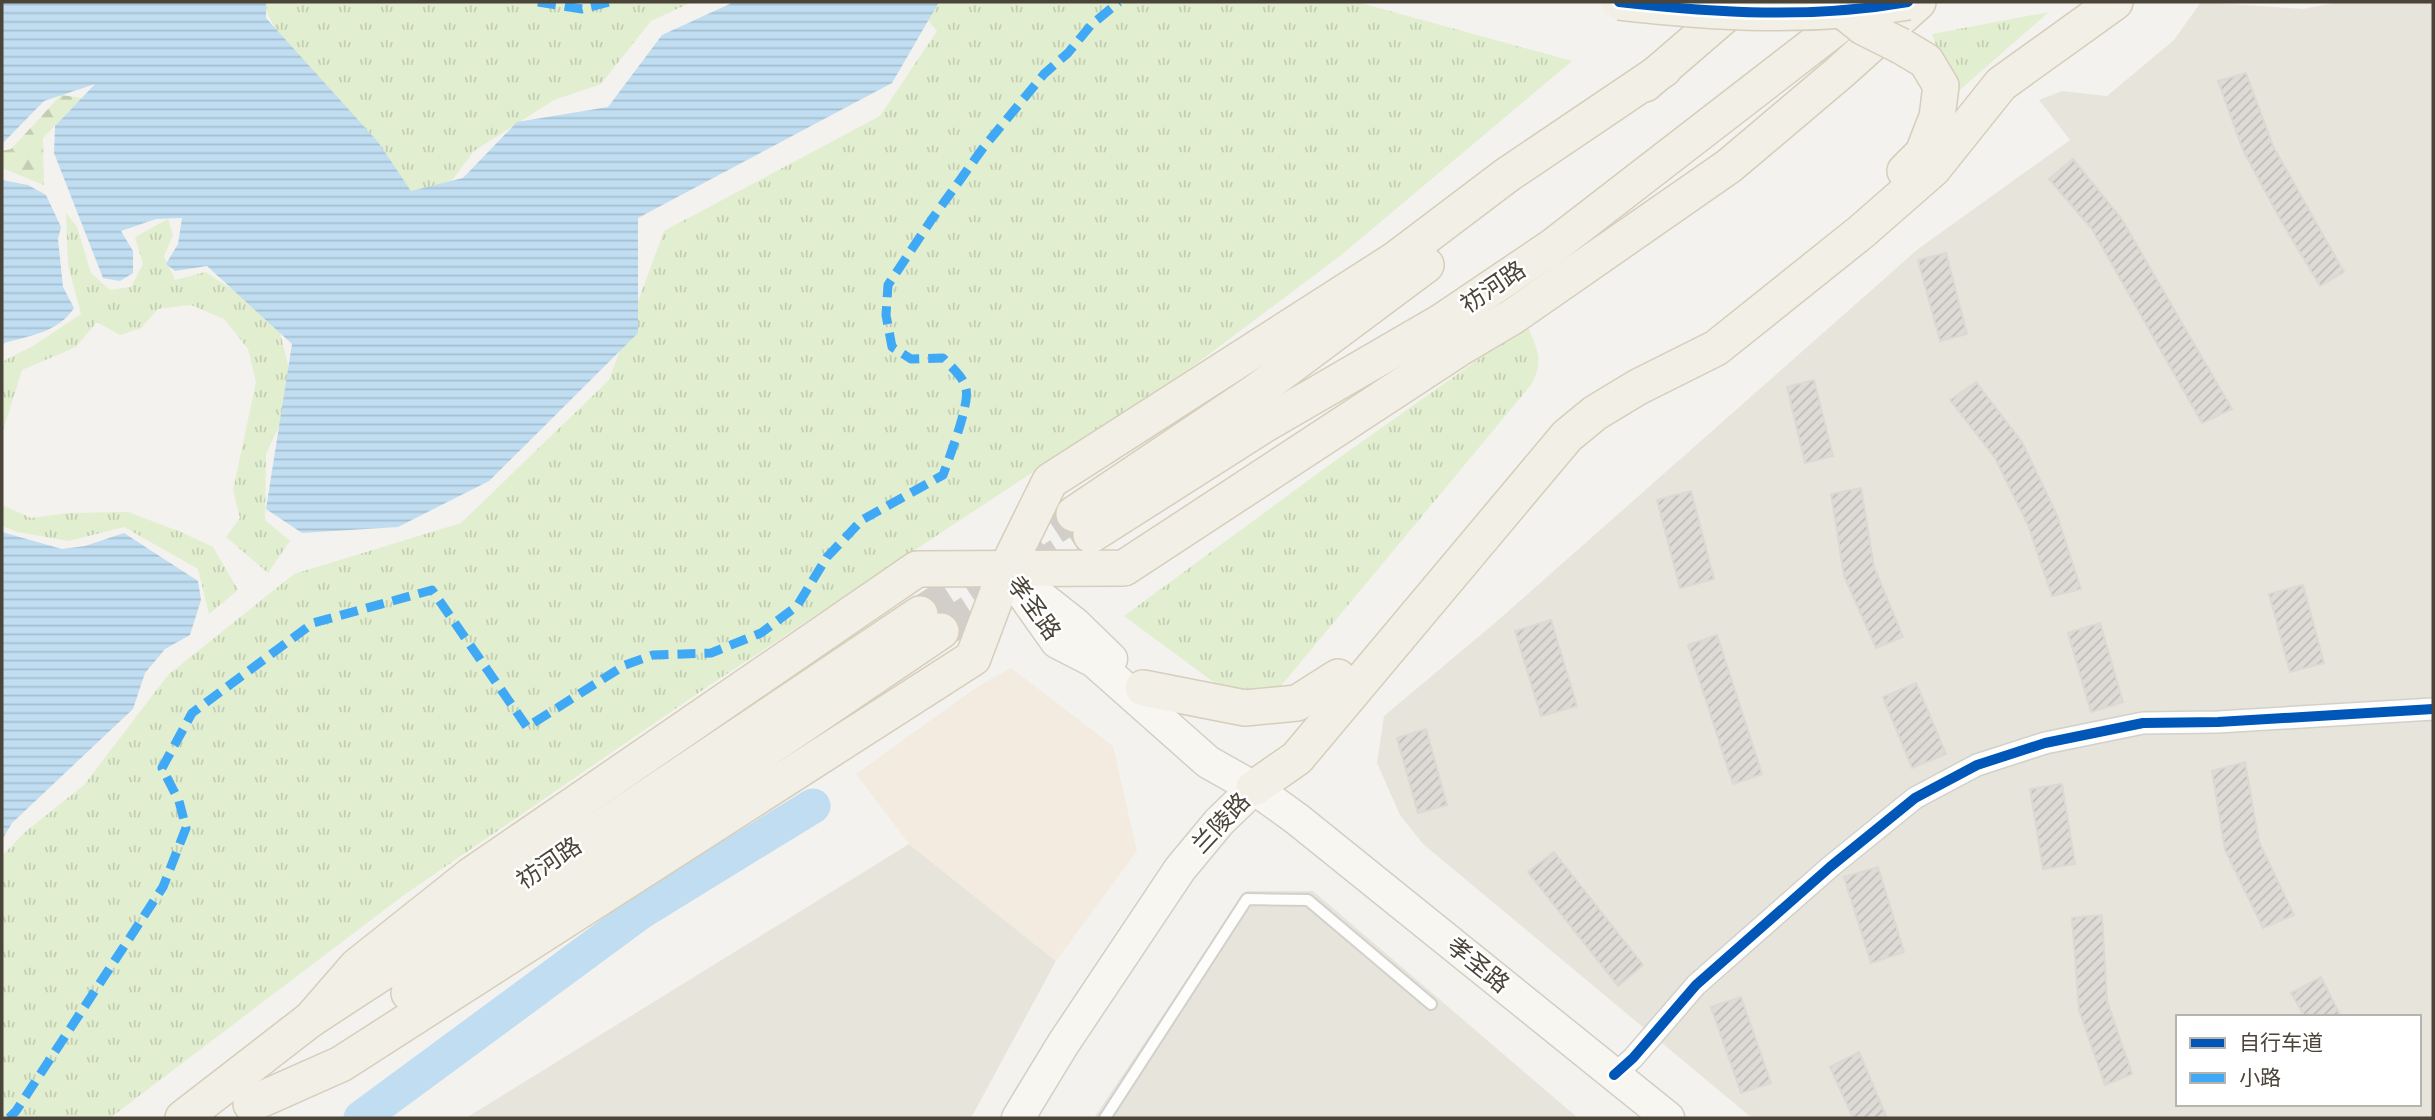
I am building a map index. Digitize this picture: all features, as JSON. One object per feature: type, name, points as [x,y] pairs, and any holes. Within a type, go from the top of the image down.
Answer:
[{"type":"main road","points":[[1619,2],[1702,11],[1841,8],[1908,2]]},
{"type":"main road","name":"祊河路","points":[[1740,2],[1664,69],[1429,263],[1083,524],[1441,323],[1552,247],[1691,140],[1841,8]]},
{"type":"main road","points":[[311,1019],[357,966],[470,876],[917,569],[1124,568],[1458,349],[1513,317],[1729,166],[1918,2]]},
{"type":"main road","points":[[1254,788],[1297,758],[1567,436],[1595,413],[1638,387],[1716,348],[1861,232],[1933,169],[2001,84],[2115,2]]},
{"type":"main road","points":[[1254,788],[1281,743],[1556,421],[1706,342],[1867,209],[1923,153],[1937,117],[1941,86],[1926,61],[1863,27],[1841,8]]},
{"type":"main road","name":"祊河路","points":[[241,1111],[341,1064],[973,658],[1006,570],[1050,481],[1396,259],[1507,175],[1664,69]]},
{"type":"main road","points":[[1513,317],[1691,140]]},
{"type":"main road","name":"孝圣路","points":[[1006,570],[1057,642],[1094,661],[1208,762],[1254,788],[1288,828],[1647,1118]]},
{"type":"main road","name":"孝圣路","points":[[1006,570],[1075,624],[1254,788],[1297,819],[1668,1118]]},
{"type":"main road","name":"祊河路","points":[[183,1118],[311,1019],[521,882],[931,622],[534,906],[241,1111]]},
{"type":"main road","points":[[1143,688],[1245,708],[1297,703],[1338,677]]},
{"type":"main road","name":"兰陵路","points":[[1018,1118],[1069,1034],[1180,869],[1219,822],[1254,788]]},
{"type":"main road","name":"兰陵路","points":[[1041,1118],[1125,984],[1196,880],[1234,833],[1254,788]]},
{"type":"street","points":[[1614,1075],[1633,1058],[1696,985],[1830,867],[1915,798],[1976,765],[2045,743],[2143,723],[2218,722],[2433,709]]},
{"type":"lane","points":[[1105,1118],[1247,899],[1308,900],[1431,1004]]},
{"type":"shaded area","points":[[2201,2],[2303,9],[2339,2],[2433,2],[2433,1118],[1752,1118],[1423,844],[1400,815],[1377,763],[1384,716],[1496,622],[1918,249],[2070,140],[2039,100],[2062,91],[2107,96],[2174,40]]},
{"type":"shaded area","points":[[1011,668],[1113,746],[1137,851],[1056,961],[909,844],[856,774],[974,689]]},
{"type":"shaded area","points":[[909,844],[1056,961],[971,1118],[466,1118]]},
{"type":"shaded area","points":[[1246,891],[1313,891],[1578,1118],[1094,1118]]},
{"type":"green space","points":[[262,2],[692,2],[651,21],[601,84],[554,100],[474,151],[438,199],[405,206],[316,112]]},
{"type":"green space","points":[[912,2],[1357,2],[1572,61],[1340,256],[1188,370],[713,683],[404,895],[110,1118],[2,1118],[2,856],[25,832],[84,785],[168,675],[294,574],[461,523],[609,380],[664,231],[880,116],[937,31]]},
{"type":"green space","points":[[2049,12],[1954,95],[1932,34]]},
{"type":"green space","points":[[61,95],[82,98],[43,138],[44,185],[2,168],[2,151],[11,149]]},
{"type":"green space","points":[[66,213],[77,227],[91,273],[110,290],[131,287],[143,264],[135,237],[168,219],[173,235],[164,256],[175,280],[205,272],[276,317],[295,392],[266,454],[265,520],[290,541],[268,573],[226,537],[240,518],[233,490],[256,382],[248,349],[224,319],[191,305],[158,309],[141,328],[120,335],[97,322],[76,347],[22,370],[2,434],[2,368],[5,360],[33,346],[81,314],[68,265]]},
{"type":"green space","points":[[1527,325],[1539,361],[1531,385],[1275,693],[1231,695],[1124,616],[1336,460]]},
{"type":"green space","points":[[2,505],[31,518],[69,513],[128,512],[213,547],[238,590],[209,614],[198,569],[124,527],[69,541],[17,532],[2,526]]},
{"type":"water","points":[[2,2],[266,2],[266,18],[378,142],[411,191],[463,178],[517,122],[608,107],[662,35],[734,2],[939,2],[892,83],[638,218],[638,333],[489,481],[398,527],[302,533],[266,509],[292,344],[207,266],[175,271],[166,264],[178,244],[182,218],[156,219],[121,231],[133,251],[133,273],[120,281],[103,278],[54,153],[55,126],[95,84],[44,101],[2,144]]},
{"type":"water","points":[[2,180],[28,185],[46,195],[61,227],[58,239],[63,287],[74,308],[52,328],[4,343],[2,348]]},
{"type":"water","points":[[2,532],[62,549],[85,546],[124,533],[198,581],[201,600],[190,635],[165,649],[145,673],[133,709],[12,823],[2,840]]},
{"type":"building","points":[[2246,73],[2273,146],[2344,272],[2320,286],[2243,150],[2218,81]]},
{"type":"building","points":[[2073,159],[2121,218],[2232,409],[2202,423],[2092,229],[2049,179]]},
{"type":"building","points":[[1946,253],[1967,334],[1940,341],[1918,260]]},
{"type":"building","points":[[1814,380],[1833,456],[1805,463],[1787,387]]},
{"type":"building","points":[[1976,382],[2022,442],[2057,515],[2081,589],[2052,596],[2028,525],[1995,458],[1950,400]]},
{"type":"building","points":[[1861,488],[1874,567],[1903,637],[1876,648],[1844,576],[1831,494]]},
{"type":"building","points":[[1691,491],[1714,579],[1680,588],[1657,500]]},
{"type":"building","points":[[2303,585],[2324,663],[2290,672],[2269,594]]},
{"type":"building","points":[[1551,620],[1577,706],[1541,716],[1515,631]]},
{"type":"building","points":[[2100,623],[2123,702],[2091,712],[2068,633]]},
{"type":"building","points":[[1717,635],[1762,774],[1733,784],[1688,645]]},
{"type":"building","points":[[1916,683],[1946,754],[1912,768],[1883,697]]},
{"type":"building","points":[[1426,729],[1447,805],[1418,813],[1397,738]]},
{"type":"building","points":[[2245,762],[2259,842],[2294,915],[2263,928],[2225,850],[2212,771]]},
{"type":"building","points":[[2062,784],[2075,864],[2043,869],[2030,789]]},
{"type":"building","points":[[1554,852],[1643,965],[1618,986],[1528,872]]},
{"type":"building","points":[[1878,867],[1904,952],[1871,963],[1844,877]]},
{"type":"building","points":[[2102,915],[2107,1001],[2132,1074],[2105,1085],[2079,1010],[2072,918]]},
{"type":"building","points":[[2321,977],[2340,1015],[2304,1015],[2291,993]]},
{"type":"building","points":[[1741,997],[1771,1083],[1741,1093],[1711,1007]]},
{"type":"building","points":[[1859,1052],[1887,1118],[1853,1118],[1830,1067]]},
{"type":"waterway","points":[[361,1118],[642,911],[813,806]]},
{"type":"tunnel","points":[[920,614],[1074,514]]},
{"type":"tunnel","points":[[941,631],[1091,535]]},
{"type":"marked path","points":[[538,2],[582,9],[609,2]]},
{"type":"marked path","points":[[9,1118],[163,887],[186,828],[179,801],[162,768],[192,713],[313,623],[432,590],[527,727],[625,665],[653,655],[711,653],[761,633],[797,606],[827,557],[862,520],[943,475],[962,418],[965,385],[943,358],[911,359],[892,347],[886,315],[888,285],[983,148],[1044,74],[1068,53],[1091,25],[1119,2]]},
{"type":"cycle path","points":[[1619,2],[1764,12],[1836,11],[1908,2]]},
{"type":"cycle path","points":[[1614,1075],[1633,1058],[1696,985],[1830,867],[1915,798],[1977,765],[2045,743],[2143,723],[2218,722],[2433,709]]}]
